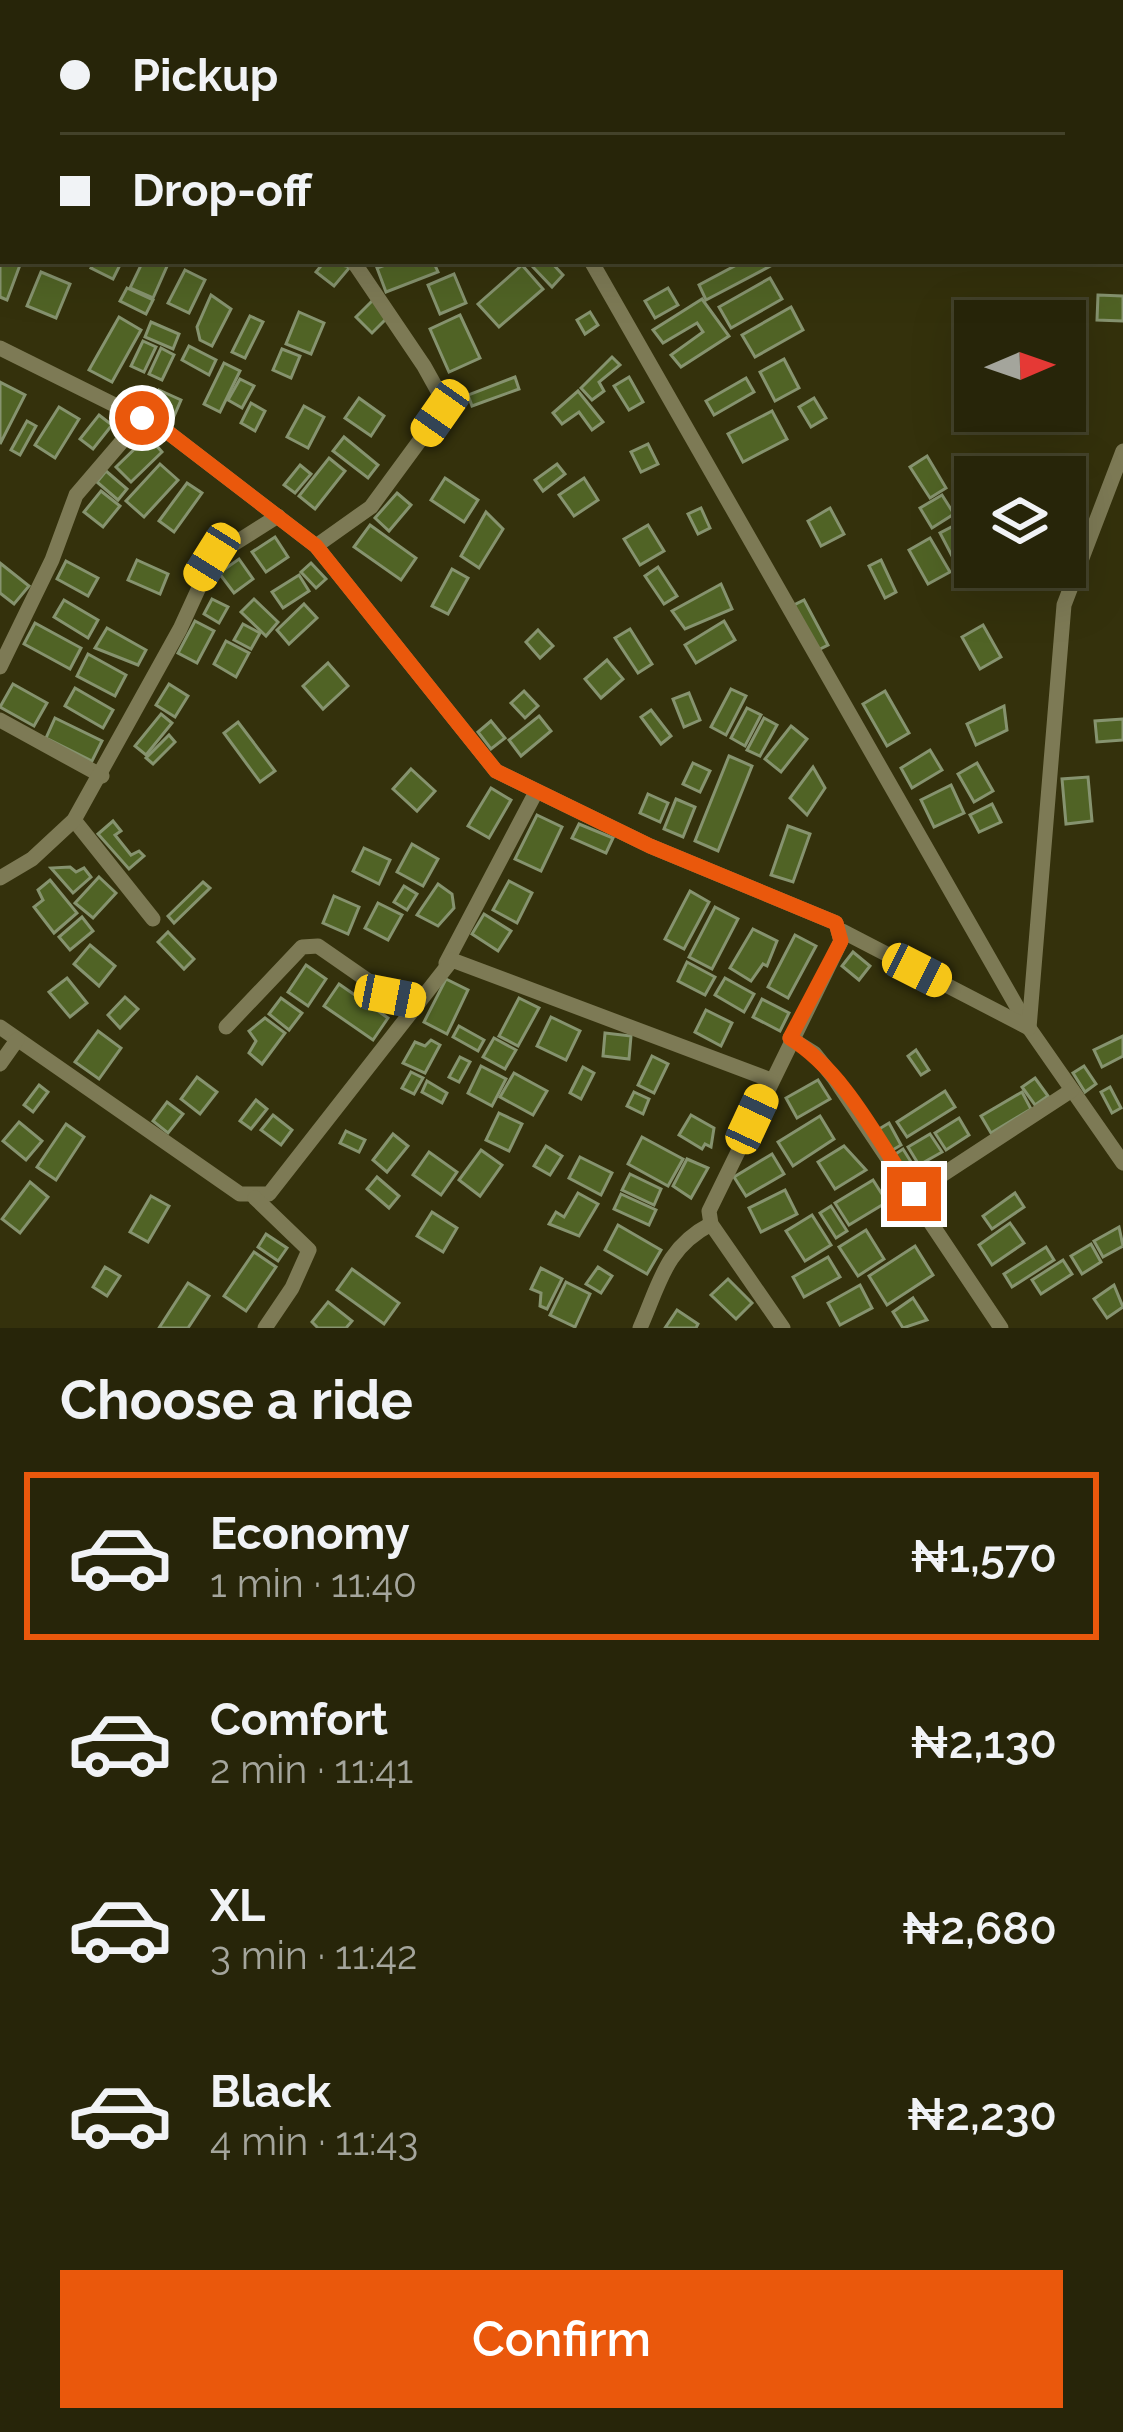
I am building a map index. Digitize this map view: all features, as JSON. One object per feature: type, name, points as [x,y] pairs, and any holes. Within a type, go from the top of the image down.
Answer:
[{"type":"street","points":[[316,546],[370,507],[440,413],[432,380],[355,264]]},
{"type":"street","points":[[593,264],[1029,1028],[1123,1163]]},
{"type":"street","points":[[0,348],[165,430],[316,546],[496,771],[650,846],[824,917],[842,931],[1029,1028]]},
{"type":"street","points":[[0,667],[52,560],[76,495],[142,418]]},
{"type":"street","points":[[1029,1028],[1064,605],[1123,451]]},
{"type":"street","points":[[0,878],[32,859],[74,820],[102,776],[212,557],[278,517]]},
{"type":"street","points":[[0,720],[102,776]]},
{"type":"street","points":[[0,1027],[240,1195],[269,1194],[446,963],[536,792]]},
{"type":"street","points":[[74,820],[153,920]]},
{"type":"street","points":[[783,1328],[711,1224],[715,1197],[842,931]]},
{"type":"street","points":[[226,1027],[302,947],[318,946],[390,996],[419,1001]]},
{"type":"street","points":[[446,963],[461,960],[770,1080]]},
{"type":"street","points":[[790,1038],[814,1053],[834,1078],[1001,1328]]},
{"type":"street","points":[[0,1064],[16,1040]]},
{"type":"street","points":[[914,1194],[1072,1090]]},
{"type":"street","points":[[255,1198],[309,1250],[292,1288],[265,1328]]},
{"type":"street","points":[[640,1328],[673,1252],[683,1238],[711,1224]]},
{"type":"building","points":[[0,264],[20,265],[7,300],[0,297]]},
{"type":"building","points":[[93,264],[120,264],[113,279],[91,268]]},
{"type":"building","points":[[142,264],[168,264],[153,298],[130,288]]},
{"type":"building","points":[[323,264],[350,267],[334,286],[316,272]]},
{"type":"building","points":[[434,264],[438,272],[386,292],[377,268]]},
{"type":"building","points":[[553,264],[563,275],[552,287],[531,265]]},
{"type":"building","points":[[738,264],[774,264],[706,300],[699,285]]},
{"type":"building","points":[[522,265],[543,289],[499,327],[478,304]]},
{"type":"building","points":[[185,270],[205,280],[189,313],[168,303]]},
{"type":"building","points":[[41,272],[70,284],[56,318],[27,306]]},
{"type":"building","points":[[454,274],[466,303],[440,314],[428,285]]},
{"type":"building","points":[[770,278],[782,299],[731,328],[719,307]]},
{"type":"building","points":[[127,288],[153,300],[146,314],[120,301]]},
{"type":"building","points":[[668,288],[678,305],[655,318],[645,301]]},
{"type":"building","points":[[211,295],[231,309],[212,346],[200,340],[197,327]]},
{"type":"building","points":[[1098,295],[1123,296],[1123,321],[1097,320]]},
{"type":"building","points":[[702,299],[729,336],[681,367],[671,355],[703,332],[697,323],[663,343],[653,330]]},
{"type":"building","points":[[373,300],[389,316],[372,333],[356,317]]},
{"type":"building","points":[[791,307],[803,330],[755,357],[742,335]]},
{"type":"building","points":[[299,312],[324,323],[311,354],[286,344]]},
{"type":"building","points":[[590,312],[598,325],[585,334],[577,320]]},
{"type":"building","points":[[460,315],[480,358],[449,372],[430,329]]},
{"type":"building","points":[[250,316],[263,322],[245,358],[232,352]]},
{"type":"building","points":[[119,317],[141,330],[112,382],[89,370]]},
{"type":"building","points":[[151,322],[179,334],[173,349],[145,337]]},
{"type":"building","points":[[143,341],[156,347],[144,372],[131,366]]},
{"type":"building","points":[[189,346],[216,360],[209,375],[182,360]]},
{"type":"building","points":[[161,348],[174,355],[162,380],[149,374]]},
{"type":"building","points":[[282,349],[300,356],[291,378],[273,370]]},
{"type":"building","points":[[612,357],[620,365],[599,382],[604,391],[592,400],[581,388]]},
{"type":"building","points":[[784,359],[799,388],[775,401],[760,372]]},
{"type":"building","points":[[224,363],[240,371],[220,412],[204,404]]},
{"type":"building","points":[[515,377],[519,389],[472,406],[468,395]]},
{"type":"building","points":[[629,377],[643,402],[629,410],[614,386]]},
{"type":"building","points":[[746,378],[754,392],[714,415],[706,401]]},
{"type":"building","points":[[240,379],[254,386],[242,408],[228,400]]},
{"type":"building","points":[[0,382],[25,395],[0,444]]},
{"type":"building","points":[[159,390],[181,400],[172,421],[150,410]]},
{"type":"building","points":[[578,391],[603,422],[592,430],[579,412],[562,424],[553,413]]},
{"type":"building","points":[[359,398],[384,416],[371,436],[345,418]]},
{"type":"building","points":[[814,398],[826,418],[811,427],[799,407]]},
{"type":"building","points":[[251,403],[265,411],[255,431],[241,423]]},
{"type":"building","points":[[304,406],[324,417],[308,448],[287,437]]},
{"type":"building","points":[[59,407],[79,419],[55,458],[35,445]]},
{"type":"building","points":[[772,411],[787,439],[743,462],[728,434]]},
{"type":"building","points":[[99,415],[112,425],[93,449],[80,439]]},
{"type":"building","points":[[27,421],[36,426],[20,455],[11,450]]},
{"type":"building","points":[[148,436],[162,452],[131,482],[116,467]]},
{"type":"building","points":[[344,437],[378,465],[368,478],[333,451]]},
{"type":"building","points":[[648,444],[658,464],[641,472],[631,452]]},
{"type":"building","points":[[927,456],[946,488],[930,498],[910,467]]},
{"type":"building","points":[[329,458],[345,471],[315,509],[299,496]]},
{"type":"building","points":[[160,464],[178,480],[144,517],[126,501]]},
{"type":"building","points":[[557,464],[565,474],[543,491],[535,480]]},
{"type":"building","points":[[300,465],[311,474],[295,493],[284,485]]},
{"type":"building","points":[[106,471],[127,489],[118,500],[97,482]]},
{"type":"building","points":[[445,478],[478,500],[464,522],[431,500]]},
{"type":"building","points":[[584,478],[598,500],[574,516],[559,495]]},
{"type":"building","points":[[187,483],[202,493],[174,532],[159,521]]},
{"type":"building","points":[[101,491],[120,506],[103,527],[84,512]]},
{"type":"building","points":[[397,493],[411,505],[389,531],[375,518]]},
{"type":"building","points":[[942,495],[954,514],[932,528],[920,508]]},
{"type":"building","points":[[701,508],[710,528],[698,534],[688,514]]},
{"type":"building","points":[[830,508],[844,534],[821,546],[808,521]]},
{"type":"building","points":[[486,512],[503,529],[479,568],[461,556]]},
{"type":"building","points":[[370,525],[416,558],[401,580],[354,547]]},
{"type":"building","points":[[648,525],[664,551],[640,565],[624,539]]},
{"type":"building","points":[[954,526],[954,560],[940,533]]},
{"type":"building","points":[[275,537],[288,557],[266,572],[252,552]]},
{"type":"building","points":[[930,538],[950,572],[928,584],[909,550]]},
{"type":"building","points":[[239,559],[253,579],[234,593],[219,573]]},
{"type":"building","points":[[137,560],[168,574],[160,594],[128,580]]},
{"type":"building","points":[[881,560],[896,592],[885,598],[869,566]]},
{"type":"building","points":[[66,561],[98,578],[88,596],[57,579]]},
{"type":"building","points":[[0,563],[29,586],[14,604],[0,593]]},
{"type":"building","points":[[311,563],[326,579],[316,588],[301,572]]},
{"type":"building","points":[[658,567],[677,596],[664,604],[645,576]]},
{"type":"building","points":[[452,569],[468,578],[448,614],[432,606]]},
{"type":"building","points":[[299,575],[309,591],[283,608],[272,592]]},
{"type":"building","points":[[721,584],[732,609],[685,629],[672,611]]},
{"type":"building","points":[[212,599],[228,607],[219,623],[204,614]]},
{"type":"building","points":[[254,599],[278,622],[266,636],[241,612]]},
{"type":"building","points":[[64,600],[98,620],[88,638],[54,617]]},
{"type":"building","points":[[804,600],[828,645],[818,650],[794,605]]},
{"type":"building","points":[[304,604],[317,618],[289,644],[277,630]]},
{"type":"building","points":[[195,621],[214,631],[197,663],[178,653]]},
{"type":"building","points":[[724,621],[735,640],[696,663],[685,645]]},
{"type":"building","points":[[35,623],[81,648],[70,669],[24,644]]},
{"type":"building","points":[[243,624],[260,633],[251,649],[234,640]]},
{"type":"building","points":[[983,625],[1001,657],[980,669],[962,637]]},
{"type":"building","points":[[107,628],[146,650],[138,665],[95,648]]},
{"type":"building","points":[[630,629],[652,664],[638,673],[615,638]]},
{"type":"building","points":[[538,630],[553,646],[540,658],[526,642]]},
{"type":"building","points":[[226,641],[249,653],[236,677],[214,664]]},
{"type":"building","points":[[88,654],[126,675],[115,696],[77,676]]},
{"type":"building","points":[[607,660],[623,679],[601,698],[585,679]]},
{"type":"building","points":[[328,663],[348,686],[323,709],[303,686]]},
{"type":"building","points":[[13,684],[47,703],[34,726],[0,707]]},
{"type":"building","points":[[169,684],[188,696],[175,717],[156,705]]},
{"type":"building","points":[[75,688],[113,710],[103,728],[65,706]]},
{"type":"building","points":[[731,689],[746,696],[726,735],[711,727]]},
{"type":"building","points":[[524,691],[538,706],[525,718],[511,703]]},
{"type":"building","points":[[885,691],[909,733],[887,746],[863,704]]},
{"type":"building","points":[[689,693],[700,720],[684,727],[673,699]]},
{"type":"building","points":[[1004,706],[1007,730],[976,745],[967,724]]},
{"type":"building","points":[[747,708],[761,715],[745,746],[731,738]]},
{"type":"building","points":[[651,710],[671,736],[661,744],[641,717]]},
{"type":"building","points":[[161,714],[172,723],[146,755],[135,746]]},
{"type":"building","points":[[539,716],[551,731],[521,756],[509,740]]},
{"type":"building","points":[[55,718],[102,741],[92,761],[46,738]]},
{"type":"building","points":[[764,718],[777,725],[760,756],[747,750]]},
{"type":"building","points":[[1123,719],[1123,740],[1097,742],[1095,721]]},
{"type":"building","points":[[491,721],[505,738],[491,749],[478,732]]},
{"type":"building","points":[[238,722],[275,771],[260,782],[224,733]]},
{"type":"building","points":[[791,726],[807,739],[781,772],[765,759]]},
{"type":"building","points":[[169,735],[175,742],[153,764],[146,758]]},
{"type":"building","points":[[930,750],[942,770],[912,788],[901,768]]},
{"type":"building","points":[[729,756],[752,766],[718,851],[695,841]]},
{"type":"building","points":[[693,763],[710,771],[700,792],[683,784]]},
{"type":"building","points":[[977,763],[993,791],[974,802],[958,774]]},
{"type":"building","points":[[813,767],[825,788],[807,815],[790,798]]},
{"type":"building","points":[[411,769],[435,791],[417,811],[393,789]]},
{"type":"building","points":[[1088,777],[1092,821],[1066,824],[1062,779]]},
{"type":"building","points":[[951,785],[964,813],[934,827],[921,800]]},
{"type":"building","points":[[491,788],[511,800],[489,838],[468,826]]},
{"type":"building","points":[[648,794],[668,803],[660,822],[640,813]]},
{"type":"building","points":[[676,799],[695,807],[683,837],[664,829]]},
{"type":"building","points":[[992,804],[1001,822],[979,832],[970,815]]},
{"type":"building","points":[[537,815],[562,827],[541,871],[515,859]]},
{"type":"building","points":[[113,821],[121,831],[115,835],[131,855],[139,851],[144,856],[129,869],[98,834]]},
{"type":"building","points":[[579,824],[613,838],[606,853],[572,838]]},
{"type":"building","points":[[788,826],[810,834],[793,882],[771,875]]},
{"type":"building","points":[[412,844],[438,859],[423,886],[397,872]]},
{"type":"building","points":[[364,848],[390,860],[379,884],[353,871]]},
{"type":"building","points":[[70,867],[76,872],[84,868],[91,877],[73,893],[51,868]]},
{"type":"building","points":[[99,877],[116,893],[93,918],[75,903]]},
{"type":"building","points":[[50,880],[77,913],[54,933],[34,907],[43,900],[38,890]]},
{"type":"building","points":[[509,881],[532,893],[517,923],[493,910]]},
{"type":"building","points":[[203,882],[210,888],[174,923],[168,916]]},
{"type":"building","points":[[438,884],[452,894],[454,908],[438,926],[417,915]]},
{"type":"building","points":[[404,886],[417,894],[407,910],[394,902]]},
{"type":"building","points":[[690,891],[709,902],[684,949],[665,939]]},
{"type":"building","points":[[334,896],[359,907],[348,934],[323,923]]},
{"type":"building","points":[[378,903],[402,915],[388,940],[365,928]]},
{"type":"building","points":[[715,907],[738,919],[712,969],[689,957]]},
{"type":"building","points":[[484,914],[511,931],[498,951],[472,934]]},
{"type":"building","points":[[82,917],[93,931],[70,950],[59,937]]},
{"type":"building","points":[[753,929],[777,941],[767,966],[763,964],[751,981],[730,968]]},
{"type":"building","points":[[168,932],[194,959],[184,969],[158,942]]},
{"type":"building","points":[[795,935],[816,946],[788,998],[768,987]]},
{"type":"building","points":[[90,945],[115,966],[99,986],[74,964]]},
{"type":"building","points":[[853,952],[870,966],[859,980],[842,966]]},
{"type":"building","points":[[687,962],[715,977],[705,995],[678,981]]},
{"type":"building","points":[[306,965],[326,979],[308,1006],[288,992]]},
{"type":"building","points":[[67,978],[87,1003],[70,1017],[49,992]]},
{"type":"building","points":[[725,978],[754,994],[744,1012],[715,995]]},
{"type":"building","points":[[446,979],[468,990],[447,1034],[424,1022]]},
{"type":"building","points":[[339,984],[388,1018],[373,1040],[324,1006]]},
{"type":"building","points":[[125,997],[138,1009],[120,1028],[108,1015]]},
{"type":"building","points":[[281,998],[302,1013],[289,1030],[269,1014]]},
{"type":"building","points":[[519,998],[539,1008],[518,1046],[499,1036]]},
{"type":"building","points":[[762,999],[789,1013],[780,1031],[753,1017]]},
{"type":"building","points":[[706,1010],[732,1023],[721,1046],[695,1032]]},
{"type":"building","points":[[551,1017],[580,1031],[566,1060],[537,1046]]},
{"type":"building","points":[[265,1018],[285,1033],[262,1064],[249,1053],[256,1041],[249,1031]]},
{"type":"building","points":[[459,1026],[484,1040],[478,1051],[453,1037]]},
{"type":"building","points":[[98,1031],[121,1048],[99,1079],[75,1062]]},
{"type":"building","points":[[605,1033],[631,1036],[629,1059],[603,1056]]},
{"type":"building","points":[[1123,1036],[1123,1056],[1102,1067],[1094,1050]]},
{"type":"building","points":[[494,1038],[516,1050],[505,1069],[483,1057]]},
{"type":"building","points":[[431,1040],[440,1045],[425,1073],[403,1063],[415,1042],[425,1046]]},
{"type":"building","points":[[916,1050],[929,1070],[921,1075],[908,1056]]},
{"type":"building","points":[[652,1056],[668,1064],[654,1093],[638,1085]]},
{"type":"building","points":[[460,1057],[470,1062],[459,1082],[449,1077]]},
{"type":"building","points":[[481,1066],[506,1079],[492,1106],[468,1093]]},
{"type":"building","points":[[1084,1066],[1096,1084],[1085,1092],[1073,1073]]},
{"type":"building","points":[[583,1067],[594,1073],[581,1099],[570,1093]]},
{"type":"building","points":[[411,1072],[423,1078],[414,1094],[402,1088]]},
{"type":"building","points":[[514,1073],[547,1091],[533,1115],[500,1097]]},
{"type":"building","points":[[197,1077],[217,1092],[200,1114],[181,1099]]},
{"type":"building","points":[[1035,1078],[1048,1096],[1035,1105],[1022,1087]]},
{"type":"building","points":[[818,1080],[830,1099],[797,1118],[786,1098]]},
{"type":"building","points":[[427,1081],[447,1093],[442,1103],[422,1092]]},
{"type":"building","points":[[39,1085],[48,1092],[33,1112],[24,1105]]},
{"type":"building","points":[[1110,1087],[1121,1108],[1112,1113],[1101,1092]]},
{"type":"building","points":[[945,1091],[955,1107],[907,1137],[897,1122]]},
{"type":"building","points":[[634,1092],[649,1099],[643,1114],[627,1106]]},
{"type":"building","points":[[1022,1092],[1031,1109],[991,1133],[981,1116]]},
{"type":"building","points":[[256,1100],[267,1109],[251,1129],[240,1121]]},
{"type":"building","points":[[167,1102],[183,1114],[168,1133],[153,1121]]},
{"type":"building","points":[[499,1113],[522,1124],[509,1151],[486,1140]]},
{"type":"building","points":[[273,1115],[292,1130],[281,1145],[261,1130]]},
{"type":"building","points":[[691,1115],[714,1128],[711,1147],[705,1144],[702,1149],[679,1135]]},
{"type":"building","points":[[820,1116],[834,1139],[793,1166],[778,1142]]},
{"type":"building","points":[[959,1118],[969,1135],[946,1150],[935,1133]]},
{"type":"building","points":[[19,1122],[42,1141],[26,1160],[3,1141]]},
{"type":"building","points":[[889,1123],[901,1145],[891,1151],[879,1129]]},
{"type":"building","points":[[66,1124],[84,1137],[56,1180],[37,1167]]},
{"type":"building","points":[[346,1131],[365,1140],[359,1152],[340,1143]]},
{"type":"building","points":[[393,1134],[408,1146],[387,1172],[373,1160]]},
{"type":"building","points":[[930,1134],[942,1152],[919,1165],[908,1147]]},
{"type":"building","points":[[642,1137],[683,1159],[668,1186],[628,1164]]},
{"type":"building","points":[[546,1146],[562,1156],[550,1175],[534,1166]]},
{"type":"building","points":[[844,1146],[866,1170],[835,1189],[818,1162]]},
{"type":"building","points":[[903,1149],[918,1173],[909,1179],[894,1155]]},
{"type":"building","points":[[481,1150],[502,1165],[480,1196],[459,1180]]},
{"type":"building","points":[[429,1152],[457,1172],[441,1195],[413,1175]]},
{"type":"building","points":[[772,1154],[784,1174],[746,1196],[734,1177]]},
{"type":"building","points":[[580,1157],[612,1173],[601,1195],[569,1178]]},
{"type":"building","points":[[687,1159],[708,1168],[691,1198],[673,1186]]},
{"type":"building","points":[[630,1174],[661,1189],[654,1205],[622,1190]]},
{"type":"building","points":[[377,1177],[399,1196],[389,1208],[367,1189]]},
{"type":"building","points":[[873,1180],[887,1202],[849,1225],[835,1203]]},
{"type":"building","points":[[30,1182],[48,1197],[20,1233],[2,1219]]},
{"type":"building","points":[[785,1190],[797,1214],[761,1232],[749,1208]]},
{"type":"building","points":[[578,1193],[598,1204],[579,1236],[549,1224],[556,1212],[564,1217]]},
{"type":"building","points":[[1015,1193],[1024,1207],[992,1229],[983,1216]]},
{"type":"building","points":[[621,1194],[656,1210],[649,1225],[614,1209]]},
{"type":"building","points":[[151,1196],[169,1206],[148,1242],[130,1232]]},
{"type":"building","points":[[831,1206],[847,1231],[836,1238],[820,1213]]},
{"type":"building","points":[[432,1212],[457,1228],[443,1252],[417,1236]]},
{"type":"building","points":[[812,1215],[831,1245],[805,1261],[786,1231]]},
{"type":"building","points":[[1010,1223],[1024,1243],[992,1265],[979,1245]]},
{"type":"building","points":[[618,1225],[661,1250],[647,1274],[605,1250]]},
{"type":"building","points":[[1119,1227],[1123,1246],[1103,1257],[1094,1241]]},
{"type":"building","points":[[866,1230],[884,1259],[858,1276],[839,1247]]},
{"type":"building","points":[[266,1234],[287,1248],[278,1261],[258,1247]]},
{"type":"building","points":[[1091,1244],[1101,1262],[1082,1274],[1071,1256]]},
{"type":"building","points":[[915,1246],[933,1275],[887,1305],[869,1276]]},
{"type":"building","points":[[1046,1247],[1054,1260],[1012,1287],[1004,1274]]},
{"type":"building","points":[[254,1252],[276,1267],[246,1311],[224,1296]]},
{"type":"building","points":[[828,1257],[840,1277],[804,1297],[793,1277]]},
{"type":"building","points":[[1063,1260],[1072,1274],[1041,1294],[1032,1280]]},
{"type":"building","points":[[105,1267],[120,1276],[107,1296],[93,1287]]},
{"type":"building","points":[[598,1267],[612,1276],[601,1293],[586,1284]]},
{"type":"building","points":[[541,1268],[562,1279],[547,1309],[540,1306],[541,1293],[531,1289]]},
{"type":"building","points":[[352,1269],[399,1303],[384,1324],[337,1290]]},
{"type":"building","points":[[728,1279],[752,1303],[736,1319],[711,1295]]},
{"type":"building","points":[[566,1282],[590,1294],[575,1327],[550,1315]]},
{"type":"building","points":[[188,1283],[209,1296],[188,1328],[159,1328]]},
{"type":"building","points":[[860,1285],[872,1308],[840,1325],[828,1303]]},
{"type":"building","points":[[1114,1285],[1123,1307],[1107,1318],[1094,1299]]},
{"type":"building","points":[[913,1298],[927,1320],[903,1328],[893,1312]]},
{"type":"building","points":[[328,1302],[352,1321],[346,1328],[318,1328],[312,1322]]},
{"type":"building","points":[[677,1310],[698,1324],[696,1328],[665,1328]]},
{"type":"route","points":[[142,418],[165,430],[316,546],[496,771],[650,846],[836,923],[842,931],[841,941],[790,1038],[814,1053],[834,1078],[914,1194]]}]
